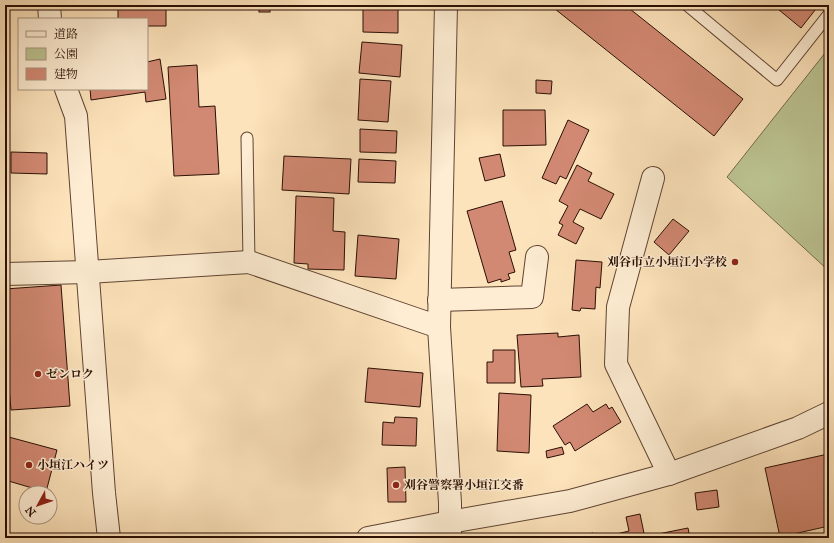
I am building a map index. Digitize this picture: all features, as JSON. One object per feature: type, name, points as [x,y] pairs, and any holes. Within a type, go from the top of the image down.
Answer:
[{"type":"street","points":[[48,5],[50,18]]},
{"type":"street","points":[[446,5],[439,327],[450,530]]},
{"type":"street","points":[[66,90],[76,116],[104,493],[109,538]]},
{"type":"street","points":[[653,178],[618,307],[616,364],[669,474]]},
{"type":"street","points":[[439,300],[532,297],[537,257]]},
{"type":"street","points":[[5,274],[88,272],[249,262],[439,327]]},
{"type":"street","points":[[368,538],[450,530],[570,501],[669,474],[798,428],[829,413]]},
{"type":"lane","points":[[687,5],[777,80],[829,14]]},
{"type":"lane","points":[[247,138],[249,262]]},
{"type":"green space","points":[[829,48],[829,271],[727,177]]},
{"type":"building","points":[[259,5],[270,5],[270,12],[259,12]]},
{"type":"building","points":[[363,5],[409,5],[409,9],[398,9],[398,33],[363,32]]},
{"type":"building","points":[[550,5],[625,5],[743,99],[714,136]]},
{"type":"building","points":[[773,5],[819,5],[801,28]]},
{"type":"building","points":[[118,8],[166,8],[166,26],[148,26],[148,18],[118,18]]},
{"type":"building","points":[[5,13],[9,56],[5,56]]},
{"type":"building","points":[[362,42],[402,45],[400,77],[359,73]]},
{"type":"building","points":[[160,59],[166,99],[146,102],[145,92],[91,100],[90,90],[148,90],[148,62]]},
{"type":"building","points":[[197,65],[199,107],[215,106],[219,174],[174,176],[168,67]]},
{"type":"building","points":[[360,79],[391,81],[388,122],[358,120]]},
{"type":"building","points":[[536,80],[552,81],[551,94],[536,93]]},
{"type":"building","points":[[503,110],[545,110],[546,145],[503,146]]},
{"type":"building","points":[[568,120],[589,130],[566,179],[560,176],[556,184],[542,178]]},
{"type":"building","points":[[360,129],[397,131],[396,153],[360,152]]},
{"type":"building","points":[[11,152],[47,153],[47,174],[11,173]]},
{"type":"building","points":[[500,154],[505,176],[485,181],[479,158]]},
{"type":"building","points":[[284,156],[351,159],[349,194],[282,190]]},
{"type":"building","points":[[359,159],[396,161],[395,183],[358,182]]},
{"type":"building","points":[[577,165],[592,173],[588,181],[614,194],[601,219],[580,209],[573,222],[584,228],[576,244],[558,235],[563,225],[559,223],[568,206],[559,201]]},
{"type":"building","points":[[296,196],[334,198],[333,231],[345,232],[344,270],[308,269],[308,264],[294,263]]},
{"type":"building","points":[[502,201],[516,250],[509,252],[515,272],[508,274],[510,279],[501,282],[501,279],[488,283],[467,211]]},
{"type":"building","points":[[673,219],[689,231],[669,255],[654,242]]},
{"type":"building","points":[[358,235],[399,239],[396,279],[355,276]]},
{"type":"building","points":[[576,260],[602,262],[600,288],[596,287],[595,309],[581,308],[580,311],[572,310]]},
{"type":"building","name":"ゼンロク","points":[[61,285],[70,406],[11,410],[5,342],[5,289]]},
{"type":"building","points":[[558,333],[558,337],[579,335],[581,377],[542,379],[543,386],[521,387],[517,335]]},
{"type":"building","points":[[493,350],[515,350],[515,383],[487,383],[487,362],[493,362]]},
{"type":"building","points":[[368,368],[423,373],[420,407],[365,402]]},
{"type":"building","points":[[499,393],[531,395],[529,453],[497,451]]},
{"type":"building","points":[[587,404],[593,412],[606,404],[609,409],[612,407],[621,422],[575,451],[570,442],[565,445],[553,426]]},
{"type":"building","points":[[395,417],[417,418],[416,446],[382,445],[383,422],[394,423]]},
{"type":"building","name":"小垣江ハイツ","points":[[5,436],[57,450],[48,485],[22,485],[5,480]]},
{"type":"building","points":[[562,447],[564,454],[547,458],[546,451]]},
{"type":"building","points":[[828,454],[829,526],[780,537],[765,468]]},
{"type":"building","points":[[405,467],[406,502],[388,502],[387,468]]},
{"type":"building","points":[[717,490],[719,507],[697,510],[695,493]]},
{"type":"building","points":[[640,514],[645,538],[608,538],[608,536],[629,531],[626,517]]},
{"type":"building","points":[[688,528],[690,538],[654,538],[653,535]]},
{"type":"building","points":[[593,533],[594,538],[573,538]]},
{"type":"place","name":"刈谷市立小垣江小学校","points":[[735,262]]},
{"type":"place","name":"ゼンロク","points":[[38,374]]},
{"type":"place","name":"小垣江ハイツ","points":[[29,465]]},
{"type":"place","name":"刈谷警察署小垣江交番","points":[[396,485]]}]
